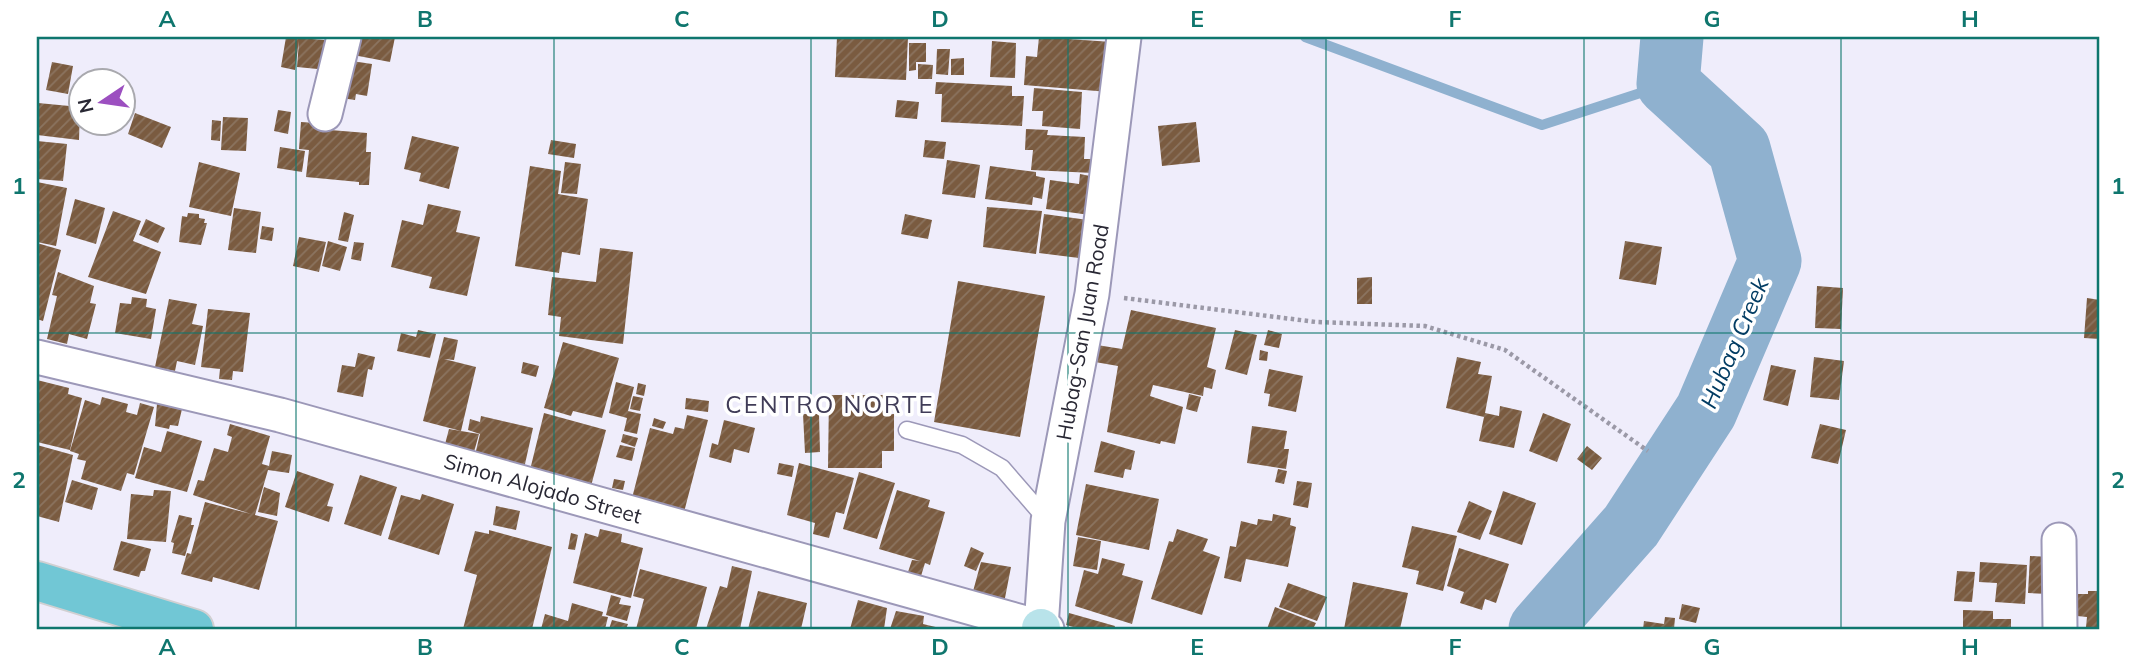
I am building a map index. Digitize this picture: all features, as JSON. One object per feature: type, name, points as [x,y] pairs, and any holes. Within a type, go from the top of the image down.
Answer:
[{"type":"main road","points":[[37,581],[194,629]]},
{"type":"street","points":[[325,114],[344,37]]},
{"type":"street","name":"Hubag-San Juan Road","points":[[1043,629],[1048,521],[1092,295],[1124,37]]},
{"type":"street","name":"Simon Alojado Street","points":[[37,357],[280,415],[1043,629]]},
{"type":"street","points":[[2059,540],[2060,629]]},
{"type":"lane","points":[[907,430],[962,445],[1002,468],[1048,521]]},
{"type":"path","points":[[1092,295],[1316,322],[1425,326],[1505,350],[1648,451]]},
{"type":"building","points":[[286,37],[325,40],[323,54],[328,70],[297,67],[299,41],[295,70],[281,67]]},
{"type":"building","points":[[351,37],[395,37],[390,62],[348,54]]},
{"type":"building","points":[[837,37],[908,37],[906,80],[835,77]]},
{"type":"building","points":[[1039,37],[1112,42],[1109,92],[1024,85],[1026,56],[1037,57]]},
{"type":"building","points":[[992,41],[1016,43],[1015,78],[990,77]]},
{"type":"building","points":[[909,43],[926,43],[926,62],[916,62],[916,70],[909,71]]},
{"type":"building","points":[[937,49],[950,49],[948,75],[936,74]]},
{"type":"building","points":[[964,58],[964,75],[951,75],[951,59]]},
{"type":"building","points":[[345,60],[372,64],[367,96],[356,94],[355,100],[341,98]]},
{"type":"building","points":[[52,62],[73,66],[66,66],[66,94],[46,90]]},
{"type":"building","points":[[918,64],[933,65],[932,79],[918,79]]},
{"type":"building","points":[[936,82],[1012,86],[1012,96],[1024,96],[1022,126],[941,122],[942,94],[935,94]]},
{"type":"building","points":[[1034,88],[1082,92],[1080,129],[1042,126],[1043,111],[1032,111]]},
{"type":"building","points":[[897,100],[919,102],[917,119],[895,117]]},
{"type":"building","points":[[38,103],[66,106],[66,136],[79,136],[79,140],[37,135]]},
{"type":"building","points":[[278,110],[291,112],[288,134],[274,131]]},
{"type":"building","points":[[136,113],[171,127],[162,148],[133,136],[136,136]]},
{"type":"building","points":[[223,117],[248,118],[246,151],[221,150]]},
{"type":"building","points":[[212,120],[221,121],[220,141],[211,140]]},
{"type":"building","points":[[301,122],[330,124],[330,130],[367,133],[366,152],[371,152],[369,185],[306,177],[309,150],[299,149]]},
{"type":"building","points":[[1196,122],[1200,162],[1162,166],[1158,126]]},
{"type":"building","points":[[1026,129],[1048,130],[1047,135],[1085,137],[1084,159],[1094,159],[1093,173],[1031,170],[1033,150],[1025,150]]},
{"type":"building","points":[[412,136],[459,147],[449,189],[419,181],[421,173],[404,169]]},
{"type":"building","points":[[551,140],[576,144],[574,158],[548,154]]},
{"type":"building","points":[[925,140],[946,142],[944,159],[923,157]]},
{"type":"building","points":[[37,141],[67,144],[63,181],[37,179]]},
{"type":"building","points":[[280,147],[305,151],[302,172],[277,168]]},
{"type":"building","points":[[947,160],[980,165],[975,198],[942,194]]},
{"type":"building","points":[[199,162],[240,173],[231,216],[189,207]]},
{"type":"building","points":[[565,162],[581,164],[577,194],[561,193]]},
{"type":"building","points":[[530,166],[561,171],[558,194],[588,199],[580,255],[562,252],[559,273],[515,266]]},
{"type":"building","points":[[990,166],[1036,172],[1036,176],[1045,178],[1042,199],[1033,197],[1032,205],[985,199]]},
{"type":"building","points":[[1080,174],[1095,177],[1090,215],[1046,209],[1050,180],[1079,184]]},
{"type":"building","points":[[37,182],[67,188],[56,246],[37,242]]},
{"type":"building","points":[[75,199],[105,208],[96,244],[66,235]]},
{"type":"building","points":[[428,204],[461,211],[456,232],[480,237],[467,296],[429,288],[432,277],[391,267],[402,220],[423,225]]},
{"type":"building","points":[[987,207],[1042,211],[1036,254],[983,247]]},
{"type":"building","points":[[234,208],[261,212],[256,253],[228,250]]},
{"type":"building","points":[[113,211],[141,221],[133,241],[161,252],[146,294],[88,277]]},
{"type":"building","points":[[344,212],[354,215],[348,242],[338,240]]},
{"type":"building","points":[[188,213],[199,214],[199,218],[205,219],[204,223],[207,223],[201,245],[179,242],[182,216],[187,217]]},
{"type":"building","points":[[905,214],[932,220],[928,239],[901,234]]},
{"type":"building","points":[[1044,214],[1088,220],[1087,259],[1039,253]]},
{"type":"building","points":[[146,219],[165,228],[158,243],[139,235]]},
{"type":"building","points":[[262,226],[274,228],[272,241],[260,239]]},
{"type":"building","points":[[299,237],[326,242],[319,272],[293,266]]},
{"type":"building","points":[[328,241],[347,247],[340,271],[322,266]]},
{"type":"building","points":[[1625,241],[1662,247],[1656,285],[1619,279]]},
{"type":"building","points":[[354,242],[364,243],[361,261],[351,259]]},
{"type":"building","points":[[37,243],[61,250],[43,321],[37,319]]},
{"type":"building","points":[[600,248],[633,252],[623,344],[559,336],[561,317],[548,315],[552,277],[596,282]]},
{"type":"building","points":[[58,272],[94,286],[90,303],[96,304],[87,339],[69,334],[67,344],[47,339],[57,296],[52,295]]},
{"type":"building","points":[[1372,277],[1372,304],[1357,304],[1357,278]]},
{"type":"building","points":[[958,281],[1045,296],[1020,437],[934,422]]},
{"type":"building","points":[[1817,286],[1843,288],[1841,329],[1815,328]]},
{"type":"building","points":[[132,297],[147,299],[146,307],[156,309],[151,339],[115,333],[120,303],[131,304]]},
{"type":"building","points":[[2087,298],[2100,300],[2100,339],[2084,338]]},
{"type":"building","points":[[169,299],[197,304],[192,324],[203,326],[195,365],[177,361],[175,371],[155,367]]},
{"type":"building","points":[[208,309],[250,313],[243,372],[233,371],[232,380],[219,379],[220,369],[201,367]]},
{"type":"building","points":[[1131,310],[1216,328],[1207,367],[1216,370],[1212,389],[1204,387],[1203,396],[1153,385],[1150,396],[1183,407],[1175,444],[1161,441],[1160,444],[1107,432],[1118,366],[1095,362],[1097,345],[1122,349]]},
{"type":"building","points":[[418,330],[436,334],[430,358],[397,351],[401,333],[416,337]]},
{"type":"building","points":[[1235,330],[1257,335],[1247,375],[1225,369]]},
{"type":"building","points":[[1268,330],[1282,334],[1279,348],[1264,345]]},
{"type":"building","points":[[444,337],[458,340],[454,360],[444,359],[476,367],[461,431],[423,421]]},
{"type":"building","points":[[563,342],[619,358],[602,418],[573,411],[571,416],[544,408]]},
{"type":"building","points":[[1260,350],[1268,352],[1267,361],[1259,360]]},
{"type":"building","points":[[358,353],[375,357],[372,370],[368,369],[363,397],[337,392],[342,365],[355,367]]},
{"type":"building","points":[[1457,357],[1481,362],[1478,374],[1492,376],[1485,413],[1499,416],[1500,406],[1522,411],[1514,448],[1479,441],[1484,417],[1446,408]]},
{"type":"building","points":[[1814,357],[1844,361],[1839,400],[1810,397]]},
{"type":"building","points":[[523,362],[539,366],[536,377],[521,373]]},
{"type":"building","points":[[1771,365],[1796,370],[1788,406],[1763,400]]},
{"type":"building","points":[[1269,369],[1303,376],[1296,412],[1268,406],[1270,394],[1264,393]]},
{"type":"building","points":[[37,380],[69,388],[68,394],[82,398],[70,450],[37,442]]},
{"type":"building","points":[[616,382],[634,387],[628,411],[641,414],[637,434],[624,431],[627,418],[609,413]]},
{"type":"building","points":[[638,383],[646,385],[644,396],[636,394]]},
{"type":"building","points":[[1189,394],[1201,397],[1197,412],[1186,409]]},
{"type":"building","points":[[829,395],[883,395],[883,415],[894,414],[894,451],[882,451],[882,468],[828,468]]},
{"type":"building","points":[[633,396],[643,398],[640,411],[630,409]]},
{"type":"building","points":[[102,397],[128,404],[126,412],[137,415],[140,403],[154,407],[134,475],[127,473],[121,491],[81,479],[86,461],[77,459],[79,454],[70,451],[85,400],[100,405]]},
{"type":"building","points":[[686,398],[709,401],[708,412],[685,409]]},
{"type":"building","points":[[161,401],[182,409],[178,426],[170,425],[169,429],[155,426],[157,404],[160,405]]},
{"type":"building","points":[[544,413],[606,430],[591,486],[530,470]]},
{"type":"building","points":[[1543,413],[1571,424],[1557,462],[1529,451]]},
{"type":"building","points":[[803,414],[819,414],[820,452],[805,453]]},
{"type":"building","points":[[687,415],[708,420],[683,516],[631,502],[650,428],[673,434],[675,427],[684,429]]},
{"type":"building","points":[[481,416],[533,428],[523,473],[475,455],[480,434],[468,430],[470,419],[480,422]]},
{"type":"building","points":[[654,418],[666,422],[663,429],[652,426]]},
{"type":"building","points":[[724,420],[755,428],[749,453],[734,449],[731,463],[709,457],[712,443],[718,445]]},
{"type":"building","points":[[230,424],[270,436],[262,464],[269,466],[272,451],[292,455],[289,473],[268,470],[255,515],[278,521],[259,590],[213,577],[212,582],[181,574],[187,553],[191,554],[205,502],[251,514],[193,495],[198,480],[204,481],[214,448],[228,452],[232,437],[227,435]]},
{"type":"building","points":[[1820,424],[1846,430],[1838,464],[1811,458]]},
{"type":"building","points":[[1252,426],[1287,431],[1284,449],[1289,449],[1286,469],[1247,463]]},
{"type":"building","points":[[449,429],[479,434],[474,452],[444,448]]},
{"type":"building","points":[[167,431],[202,441],[187,492],[135,478],[144,447],[161,452]]},
{"type":"building","points":[[623,434],[638,438],[635,447],[621,442]]},
{"type":"building","points":[[1101,441],[1135,451],[1131,470],[1125,469],[1123,478],[1094,472]]},
{"type":"building","points":[[37,445],[73,455],[59,522],[37,516]]},
{"type":"building","points":[[620,445],[635,448],[632,461],[616,457]]},
{"type":"building","points":[[1587,446],[1602,458],[1592,470],[1577,459]]},
{"type":"building","points":[[779,463],[794,466],[792,477],[777,474]]},
{"type":"building","points":[[799,463],[854,478],[844,514],[836,512],[829,538],[813,534],[815,523],[787,515]]},
{"type":"building","points":[[1278,469],[1287,471],[1284,484],[1275,482]]},
{"type":"building","points":[[297,471],[334,484],[327,506],[333,507],[329,522],[285,507]]},
{"type":"building","points":[[859,472],[895,483],[877,539],[843,529]]},
{"type":"building","points":[[360,475],[397,487],[381,536],[344,524]]},
{"type":"building","points":[[614,479],[625,481],[623,490],[612,488]]},
{"type":"building","points":[[72,480],[98,488],[92,510],[65,502]]},
{"type":"building","points":[[1297,481],[1312,483],[1308,508],[1293,505]]},
{"type":"building","points":[[1086,484],[1159,499],[1149,550],[1076,535]]},
{"type":"building","points":[[264,487],[280,493],[277,516],[258,512]]},
{"type":"building","points":[[154,490],[171,491],[166,542],[127,539],[131,494],[153,496]]},
{"type":"building","points":[[897,490],[930,500],[928,507],[945,512],[930,565],[925,563],[921,576],[908,572],[912,560],[920,561],[879,549]]},
{"type":"building","points":[[1503,491],[1536,503],[1522,545],[1489,534]]},
{"type":"building","points":[[422,494],[454,504],[439,555],[388,539],[401,495],[420,500]]},
{"type":"building","points":[[1469,501],[1492,511],[1480,540],[1457,532]]},
{"type":"building","points":[[496,506],[520,511],[516,530],[493,525]]},
{"type":"building","points":[[1273,514],[1291,518],[1290,525],[1296,527],[1288,567],[1246,559],[1241,582],[1224,578],[1230,546],[1236,547],[1241,521],[1257,525],[1258,519],[1272,521]]},
{"type":"building","points":[[179,515],[192,518],[191,525],[194,525],[185,556],[172,553],[174,543],[171,542]]},
{"type":"building","points":[[1412,526],[1457,536],[1443,591],[1416,584],[1419,571],[1402,567]]},
{"type":"building","points":[[600,529],[622,534],[621,542],[643,548],[631,598],[573,583],[585,533],[598,537]]},
{"type":"building","points":[[1177,529],[1208,539],[1203,551],[1220,557],[1202,615],[1151,599],[1169,541],[1173,542]]},
{"type":"building","points":[[489,530],[552,547],[532,629],[463,629],[477,575],[464,571],[475,531],[489,534]]},
{"type":"building","points":[[571,533],[578,535],[575,550],[568,549]]},
{"type":"building","points":[[1078,537],[1101,541],[1097,570],[1073,566]]},
{"type":"building","points":[[121,541],[151,549],[145,571],[141,571],[139,577],[113,570]]},
{"type":"building","points":[[971,547],[984,553],[976,571],[964,566]]},
{"type":"building","points":[[1459,548],[1509,564],[1496,603],[1485,599],[1482,610],[1460,603],[1464,592],[1447,586]]},
{"type":"building","points":[[2030,556],[2050,557],[2048,594],[2028,593]]},
{"type":"building","points":[[1102,558],[1125,564],[1122,575],[1143,581],[1132,624],[1075,606],[1084,570],[1098,574]]},
{"type":"building","points":[[981,562],[1011,567],[1004,603],[972,595]]},
{"type":"building","points":[[1980,562],[2027,565],[2025,604],[1995,602],[1997,583],[1979,582]]},
{"type":"building","points":[[732,566],[752,571],[740,629],[706,629],[720,586],[727,588]]},
{"type":"building","points":[[640,569],[707,587],[696,629],[636,629],[644,599],[633,596]]},
{"type":"building","points":[[1957,571],[1975,572],[1972,602],[1954,601]]},
{"type":"building","points":[[1353,582],[1408,593],[1400,629],[1344,629]]},
{"type":"building","points":[[1288,583],[1327,597],[1317,621],[1279,607]]},
{"type":"building","points":[[758,591],[807,603],[801,629],[748,629]]},
{"type":"building","points":[[2088,591],[2100,591],[2100,627],[2086,627],[2087,617],[2077,616],[2078,594],[2088,594]]},
{"type":"building","points":[[611,595],[621,598],[619,604],[631,606],[627,621],[606,615]]},
{"type":"building","points":[[858,600],[887,608],[884,629],[850,629]]},
{"type":"building","points":[[572,603],[603,612],[602,616],[608,617],[605,629],[541,629],[545,614],[568,621]]},
{"type":"building","points":[[1682,604],[1700,608],[1696,623],[1679,619]]},
{"type":"building","points":[[1275,607],[1316,623],[1313,629],[1267,629]]},
{"type":"building","points":[[1963,610],[1993,611],[1993,619],[2011,619],[2011,629],[1963,629]]},
{"type":"building","points":[[896,611],[924,616],[923,624],[944,629],[890,629]]},
{"type":"building","points":[[1069,613],[1115,626],[1114,629],[1081,629],[1066,625]]},
{"type":"building","points":[[1665,617],[1675,618],[1674,629],[1643,629],[1644,621],[1664,624]]},
{"type":"building","points":[[612,620],[628,624],[626,629],[609,629]]},
{"type":"waterway","points":[[1305,37],[1542,125],[1668,84]]},
{"type":"waterway","name":"Hubag Creek","points":[[1540,629],[1631,526],[1706,411],[1770,261],[1739,149],[1668,84],[1672,37]]},
{"type":"district","name":"CENTRO NORTE","points":[[830,404]]}]
